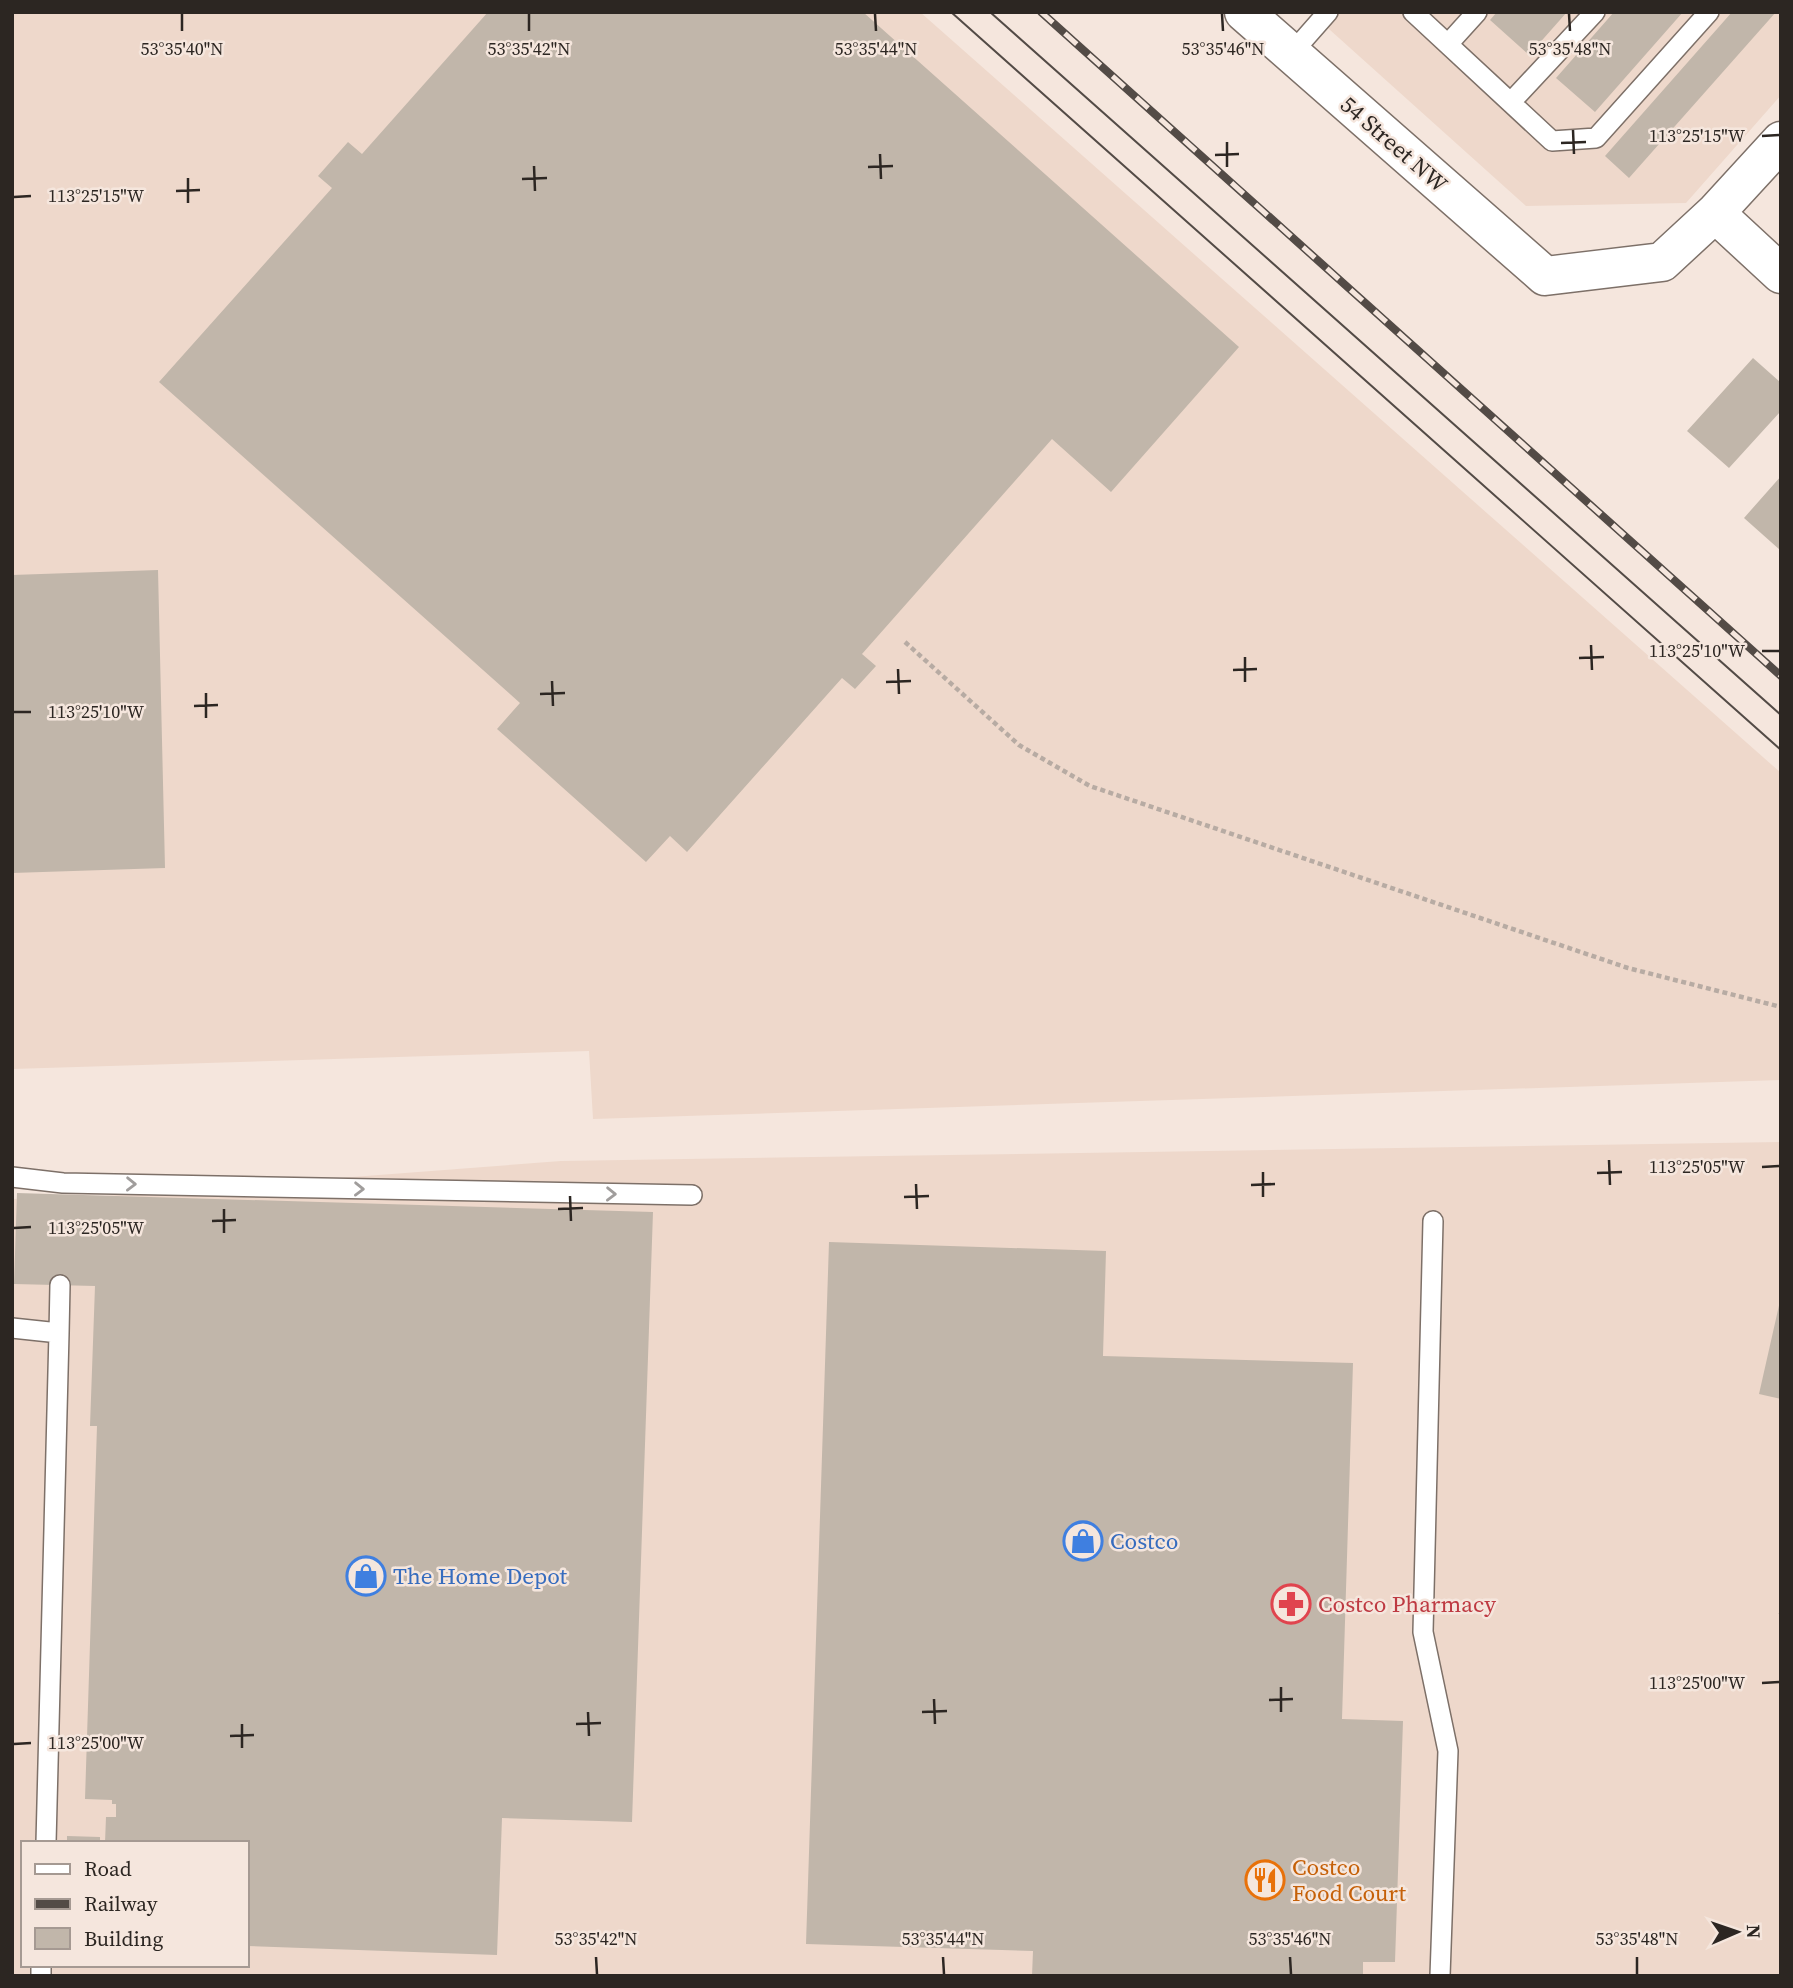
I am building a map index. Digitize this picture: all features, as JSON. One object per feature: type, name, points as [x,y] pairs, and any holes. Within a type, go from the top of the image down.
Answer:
[{"type":"street","name":"54 Street NW","points":[[1244,12],[1545,275],[1662,262],[1715,214]]},
{"type":"street","points":[[1781,141],[1715,214],[1781,274]]},
{"type":"lane","points":[[1292,54],[1328,12]]},
{"type":"lane","points":[[1413,12],[1552,141],[1596,138],[1709,12]]},
{"type":"lane","points":[[1448,44],[1477,12]]},
{"type":"lane","points":[[1511,102],[1595,12]]},
{"type":"lane","points":[[12,1177],[63,1189],[692,1195]]},
{"type":"lane","points":[[1433,1222],[1423,1632],[1448,1751],[1440,1976]]},
{"type":"lane","points":[[46,1841],[60,1285]]},
{"type":"lane","points":[[12,1328],[59,1333]]},
{"type":"path","points":[[905,642],[1019,745],[1090,786],[1628,968],[1781,1007]]},
{"type":"shaded area","points":[[12,12],[920,12],[1781,773],[1781,1080],[593,1119],[589,1051],[12,1069]]},
{"type":"shaded area","points":[[1310,12],[1781,12],[1781,95],[1686,203],[1526,206]]},
{"type":"shaded area","points":[[1781,1142],[1781,1976],[12,1976],[12,1199],[92,1197],[561,1161]]},
{"type":"building","points":[[488,12],[863,12],[1239,347],[1111,492],[1052,439],[862,654],[876,666],[855,689],[842,678],[687,852],[670,836],[646,862],[497,729],[520,703],[159,382],[332,188],[318,176],[348,142],[362,154]]},
{"type":"building","points":[[1497,12],[1567,12],[1529,55],[1490,20]]},
{"type":"building","points":[[1614,12],[1683,12],[1595,112],[1556,78]]},
{"type":"building","points":[[1732,12],[1776,12],[1629,178],[1605,156]]},
{"type":"building","points":[[1753,358],[1781,383],[1781,411],[1729,468],[1687,431]]},
{"type":"building","points":[[1781,476],[1781,551],[1744,518]]},
{"type":"building","points":[[158,570],[165,868],[12,873],[12,575]]},
{"type":"building","name":"The Home Depot","points":[[17,1193],[653,1212],[632,1822],[502,1818],[497,1955],[248,1946],[248,1841],[105,1841],[106,1817],[116,1817],[116,1804],[112,1804],[112,1800],[85,1799],[97,1426],[90,1426],[95,1286],[14,1284]]},
{"type":"building","name":"Costco","points":[[829,1242],[1106,1251],[1103,1356],[1353,1363],[1342,1719],[1403,1721],[1395,1962],[1363,1962],[1363,1976],[1032,1976],[1033,1951],[806,1944]]},
{"type":"building","points":[[1781,1301],[1781,1399],[1759,1394]]},
{"type":"building","points":[[67,1836],[100,1837],[100,1841],[67,1841]]},
{"type":"tram line","points":[[951,12],[1781,750]]},
{"type":"tram line","points":[[990,12],[1781,715]]},
{"type":"railway","points":[[1041,12],[1781,676]]},
{"type":"place","name":"Costco","points":[[1083,1541]]},
{"type":"place","name":"The Home Depot","points":[[366,1576]]},
{"type":"place","name":"Costco Pharmacy","points":[[1291,1604]]},
{"type":"place","name":"Costco Food Court","points":[[1265,1880]]}]
